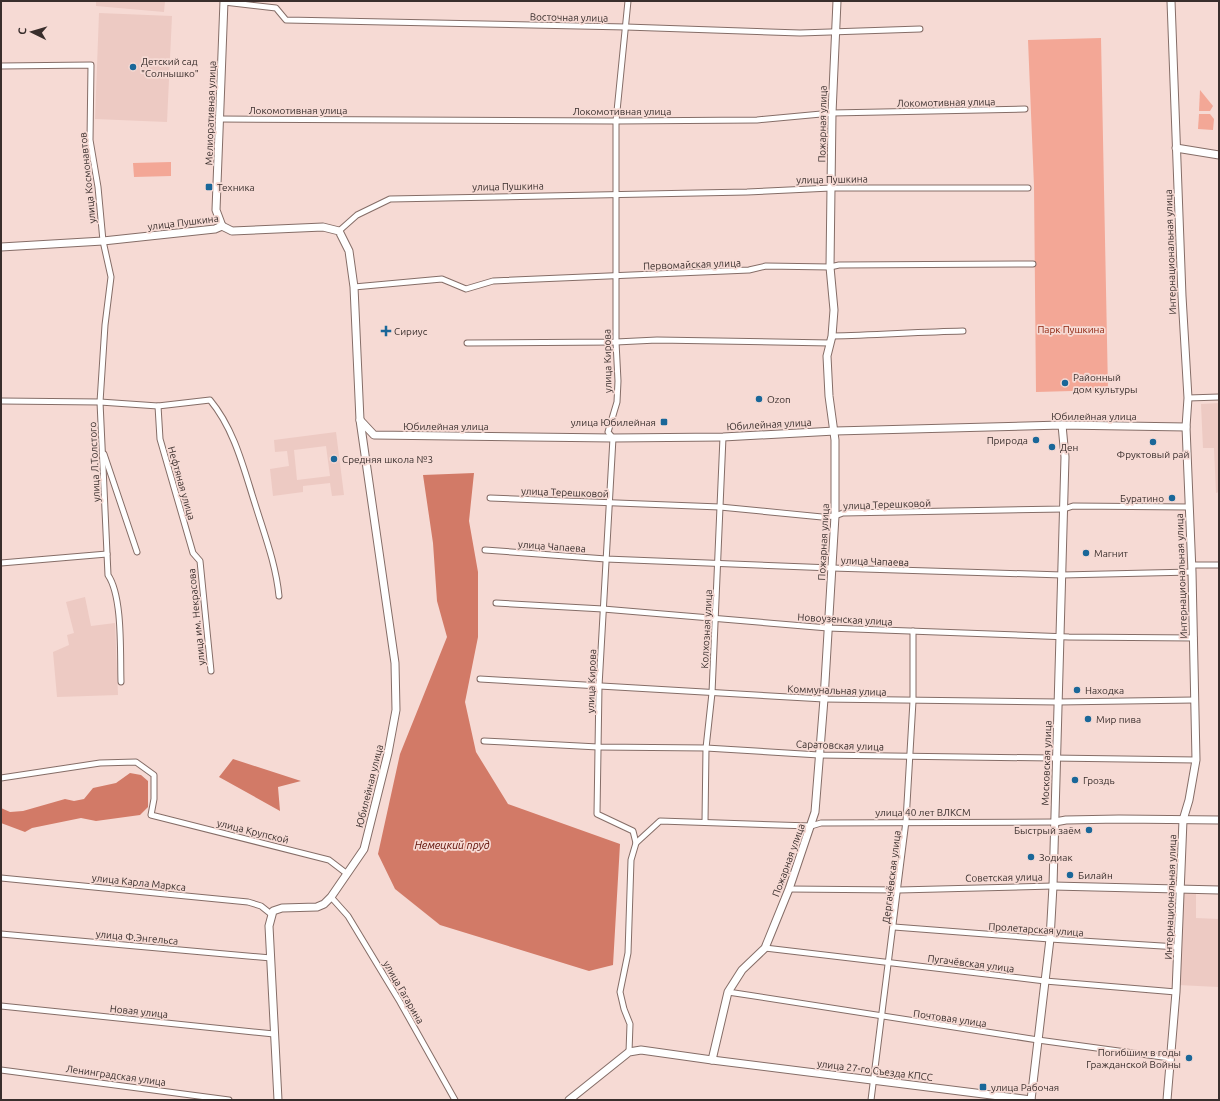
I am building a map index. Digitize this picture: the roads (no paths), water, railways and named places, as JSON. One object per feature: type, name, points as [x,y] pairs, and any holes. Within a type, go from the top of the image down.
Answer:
[{"type":"street","name":"улица Кирова","points":[[628,1],[616,121],[616,342],[618,381],[617,402],[608,432],[613,438],[599,686],[597,814],[633,831],[636,843]]},
{"type":"street","name":"Пожарная улица","points":[[712,1060],[728,992],[742,970],[765,948],[789,889],[812,826],[815,812],[824,699],[835,516],[835,431],[829,396],[827,356],[831,340],[834,310],[830,267],[834,32],[837,1]]},
{"type":"street","name":"Интернациональная улица","points":[[1167,1100],[1176,992],[1183,820],[1189,800],[1196,760],[1192,569],[1186,427],[1188,398],[1182,296],[1171,1]]},
{"type":"street","name":"Восточная улица","points":[[224,2],[276,8],[286,20],[626,27],[800,33],[920,29]]},
{"type":"street","name":"Мелиоративная улица","points":[[222,226],[216,210],[224,2]]},
{"type":"street","name":"улица Космонавтов","points":[[1,66],[91,65],[90,140],[98,187],[103,241]]},
{"type":"street","name":"Локомотивная улица","points":[[219,119],[616,121],[757,120],[832,113],[1024,110]]},
{"type":"street","points":[[1176,148],[1219,155]]},
{"type":"street","name":"улица Пушкина","points":[[1,247],[103,241],[215,229],[222,226],[232,231],[323,227],[339,231],[357,215],[390,199],[747,192],[831,188],[1028,188]]},
{"type":"street","name":"Юбилейная улица","points":[[271,914],[273,911],[282,908],[317,907],[331,897],[346,873],[364,849],[388,754],[396,710],[395,663],[360,420],[354,287],[349,251],[339,231]]},
{"type":"street","name":"улица Л.Толстого","points":[[103,241],[111,277],[105,325],[100,402],[108,575],[115,584],[122,682]]},
{"type":"street","name":"Первомайская улица","points":[[354,287],[442,279],[466,289],[493,281],[749,270],[766,266],[830,267],[839,265],[1033,264]]},
{"type":"street","points":[[467,343],[616,342],[657,340],[831,340],[913,332],[963,332]]},
{"type":"street","points":[[1188,398],[1219,397]]},
{"type":"street","points":[[1,402],[100,402],[158,406],[210,400],[218,410],[234,440],[277,572],[279,596]]},
{"type":"street","name":"Нефтяная улица","points":[[158,406],[160,439],[193,553],[200,561]]},
{"type":"street","name":"Юбилейная улица","points":[[360,420],[374,435],[613,438],[1062,425],[1186,427]]},
{"type":"street","name":"Московская улица","points":[[1031,1100],[1046,981],[1053,886],[1064,509],[1065,457],[1062,425]]},
{"type":"street","name":"Колхозная улица","points":[[705,822],[706,748],[712,693],[716,620],[723,436]]},
{"type":"street","points":[[102,448],[137,552]]},
{"type":"street","name":"улица Терешковой","points":[[490,498],[720,507],[822,517],[835,516],[843,513],[1064,509],[1073,506],[1189,507]]},
{"type":"street","name":"улица Чапаева","points":[[485,550],[606,559],[719,564],[1062,575],[1192,569],[1219,565]]},
{"type":"street","points":[[1,563],[107,554]]},
{"type":"street","name":"улица им. Некрасова","points":[[200,561],[211,671]]},
{"type":"street","name":"Новоузенская улица","points":[[496,603],[603,609],[716,620],[828,628],[1060,636],[1194,638]]},
{"type":"street","name":"Дергачёвская улица","points":[[871,1100],[872,1079],[899,890],[906,821],[913,701],[913,631]]},
{"type":"street","name":"Коммунальная улица","points":[[480,679],[824,699],[1058,702],[1194,700]]},
{"type":"street","name":"Саратовская улица","points":[[484,742],[598,747],[706,748],[819,754],[1196,760]]},
{"type":"street","name":"улица Крупской","points":[[1,778],[100,763],[136,762],[154,775],[154,799],[151,814],[329,860],[346,873]]},
{"type":"street","name":"улица 40 лет ВЛКСМ","points":[[636,843],[660,821],[812,826],[821,823],[906,821],[1055,822],[1066,820],[1111,819],[1219,820]]},
{"type":"street","points":[[569,1100],[628,1052],[630,1024],[620,992],[628,953],[631,860],[636,843]]},
{"type":"street","name":"улица Карла Маркса","points":[[1,878],[248,902],[261,906],[271,914]]},
{"type":"street","name":"Советская улица","points":[[789,889],[899,890],[1053,886],[1219,890]]},
{"type":"street","name":"улица Гагарина","points":[[331,897],[348,916],[400,1002],[455,1100]]},
{"type":"street","points":[[271,914],[269,926],[278,1100]]},
{"type":"street","name":"Пролетарская улица","points":[[894,927],[1178,947]]},
{"type":"street","name":"улица Ф.Энгельса","points":[[1,934],[271,958]]},
{"type":"street","name":"Пугачёвская улица","points":[[765,948],[1046,981],[1176,992]]},
{"type":"street","name":"Почтовая улица","points":[[728,992],[882,1017],[1170,1058]]},
{"type":"street","name":"Новая улица","points":[[1,1006],[274,1034]]},
{"type":"street","name":"улица 27-го Съезда КПСС","points":[[628,1052],[641,1050],[1035,1100]]},
{"type":"street","name":"Ленинградская улица","points":[[1,1070],[229,1100]]},
{"type":"water","name":"Немецкий пруд","points":[[474,473],[469,521],[478,572],[478,637],[465,702],[476,752],[508,804],[620,844],[613,965],[589,971],[440,925],[395,889],[378,854],[400,754],[447,637],[437,601],[433,543],[423,475]]},
{"type":"water","points":[[233,759],[301,781],[278,787],[280,811],[219,777]]},
{"type":"water","points":[[130,773],[141,775],[148,781],[148,807],[140,815],[96,821],[81,818],[32,828],[25,832],[1,823],[1,808],[10,812],[23,811],[65,799],[74,801],[84,799],[93,788],[116,783]]},
{"type":"place","name":"Детский сад \"Солнышко\"","points":[[133,67]]},
{"type":"place","name":"Техника","points":[[209,187]]},
{"type":"place","name":"Сириус","points":[[386,331]]},
{"type":"place","name":"Районный дом культуры","points":[[1065,383]]},
{"type":"place","name":"Ozon","points":[[759,399]]},
{"type":"place","name":"улица Юбилейная","points":[[664,422]]},
{"type":"place","name":"Природа","points":[[1036,440]]},
{"type":"place","name":"Фруктовый рай","points":[[1153,442]]},
{"type":"place","name":"Ден","points":[[1052,447]]},
{"type":"place","name":"Средняя школа №3","points":[[334,459]]},
{"type":"place","name":"Буратино","points":[[1172,498]]},
{"type":"place","name":"Магнит","points":[[1086,553]]},
{"type":"place","name":"Находка","points":[[1077,690]]},
{"type":"place","name":"Мир пива","points":[[1088,719]]},
{"type":"place","name":"Гроздь","points":[[1075,780]]},
{"type":"place","name":"Быстрый заём","points":[[1089,830]]},
{"type":"place","name":"Зодиак","points":[[1031,857]]},
{"type":"place","name":"Билайн","points":[[1070,875]]},
{"type":"place","name":"Погибшим в годы Гражданской Войны","points":[[1189,1058]]},
{"type":"place","name":"улица Рабочая","points":[[983,1087]]},
{"type":"park label","name":"Парк Пушкина","points":[[1071,329]]}]
